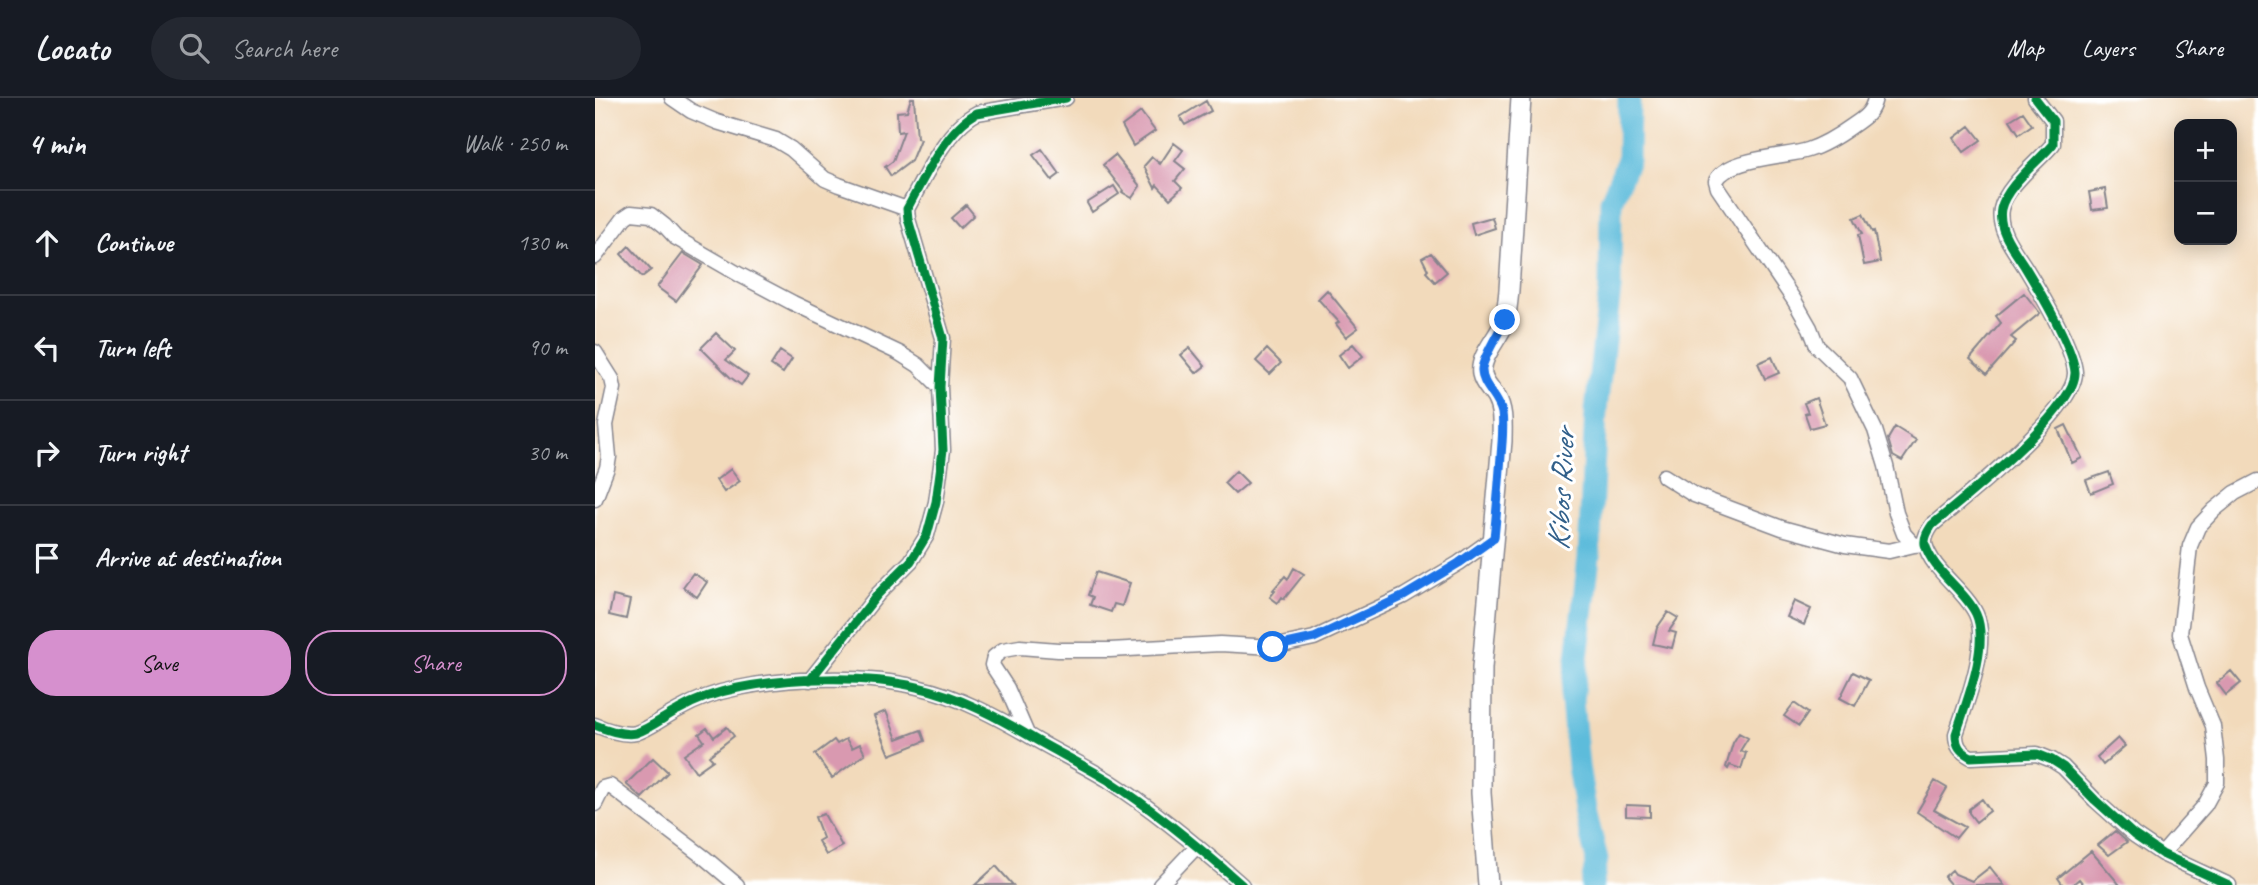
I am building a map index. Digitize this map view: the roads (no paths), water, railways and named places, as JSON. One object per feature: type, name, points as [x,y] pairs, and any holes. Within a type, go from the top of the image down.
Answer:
[{"type":"main road","points":[[1488,885],[1481,793],[1482,668],[1502,441],[1502,412],[1496,397],[1486,385],[1482,372],[1484,359],[1505,320],[1508,300],[1521,98]]},
{"type":"street","points":[[672,98],[691,111],[717,122],[776,140],[839,186],[907,209]]},
{"type":"street","points":[[810,680],[878,594],[911,561],[927,535],[936,502],[943,450],[940,387],[943,338],[907,209],[951,133],[966,119],[977,113],[1066,98]]},
{"type":"street","points":[[1875,98],[1873,108],[1867,116],[1828,142],[1807,150],[1735,166],[1723,172],[1716,181],[1804,316],[1817,346],[1850,378],[1875,430],[1904,534],[1920,545],[1969,602],[1977,616],[1981,634],[1980,653],[1956,734],[1956,743],[1959,749],[1971,757],[2038,754],[2052,760],[2063,767],[2134,835],[2162,854],[2228,885]]},
{"type":"street","points":[[1920,545],[1932,525],[2004,464],[2054,412],[2068,395],[2074,382],[2075,371],[2070,352],[2038,288],[2001,224],[2001,209],[2008,193],[2053,144],[2053,121],[2035,98]]},
{"type":"street","points":[[595,257],[625,217],[631,213],[651,215],[676,238],[740,275],[899,353],[918,365],[940,387]]},
{"type":"street","points":[[595,352],[612,379],[614,388],[606,425],[609,457],[595,499]]},
{"type":"street","points":[[1664,476],[1694,495],[1732,511],[1820,539],[1889,551],[1920,545]]},
{"type":"street","points":[[2162,854],[2205,805],[2217,783],[2213,726],[2197,688],[2180,634],[2190,546],[2198,527],[2214,510],[2235,493],[2258,481]]},
{"type":"street","points":[[1027,734],[1007,688],[992,665],[995,657],[1003,650],[1020,647],[1110,650],[1220,644],[1273,647],[1314,638],[1404,596],[1494,538]]},
{"type":"street","points":[[595,725],[621,733],[635,733],[717,692],[760,683],[810,680],[895,682],[921,687],[981,709],[1108,780],[1197,846],[1242,885]]},
{"type":"street","points":[[595,804],[603,788],[610,786],[737,885]]},
{"type":"street","points":[[1160,885],[1197,846]]},
{"type":"waterway","name":"Kibos River","points":[[1592,885],[1597,859],[1578,766],[1572,700],[1589,557],[1596,410],[1610,289],[1611,201],[1628,160],[1629,98]]}]
